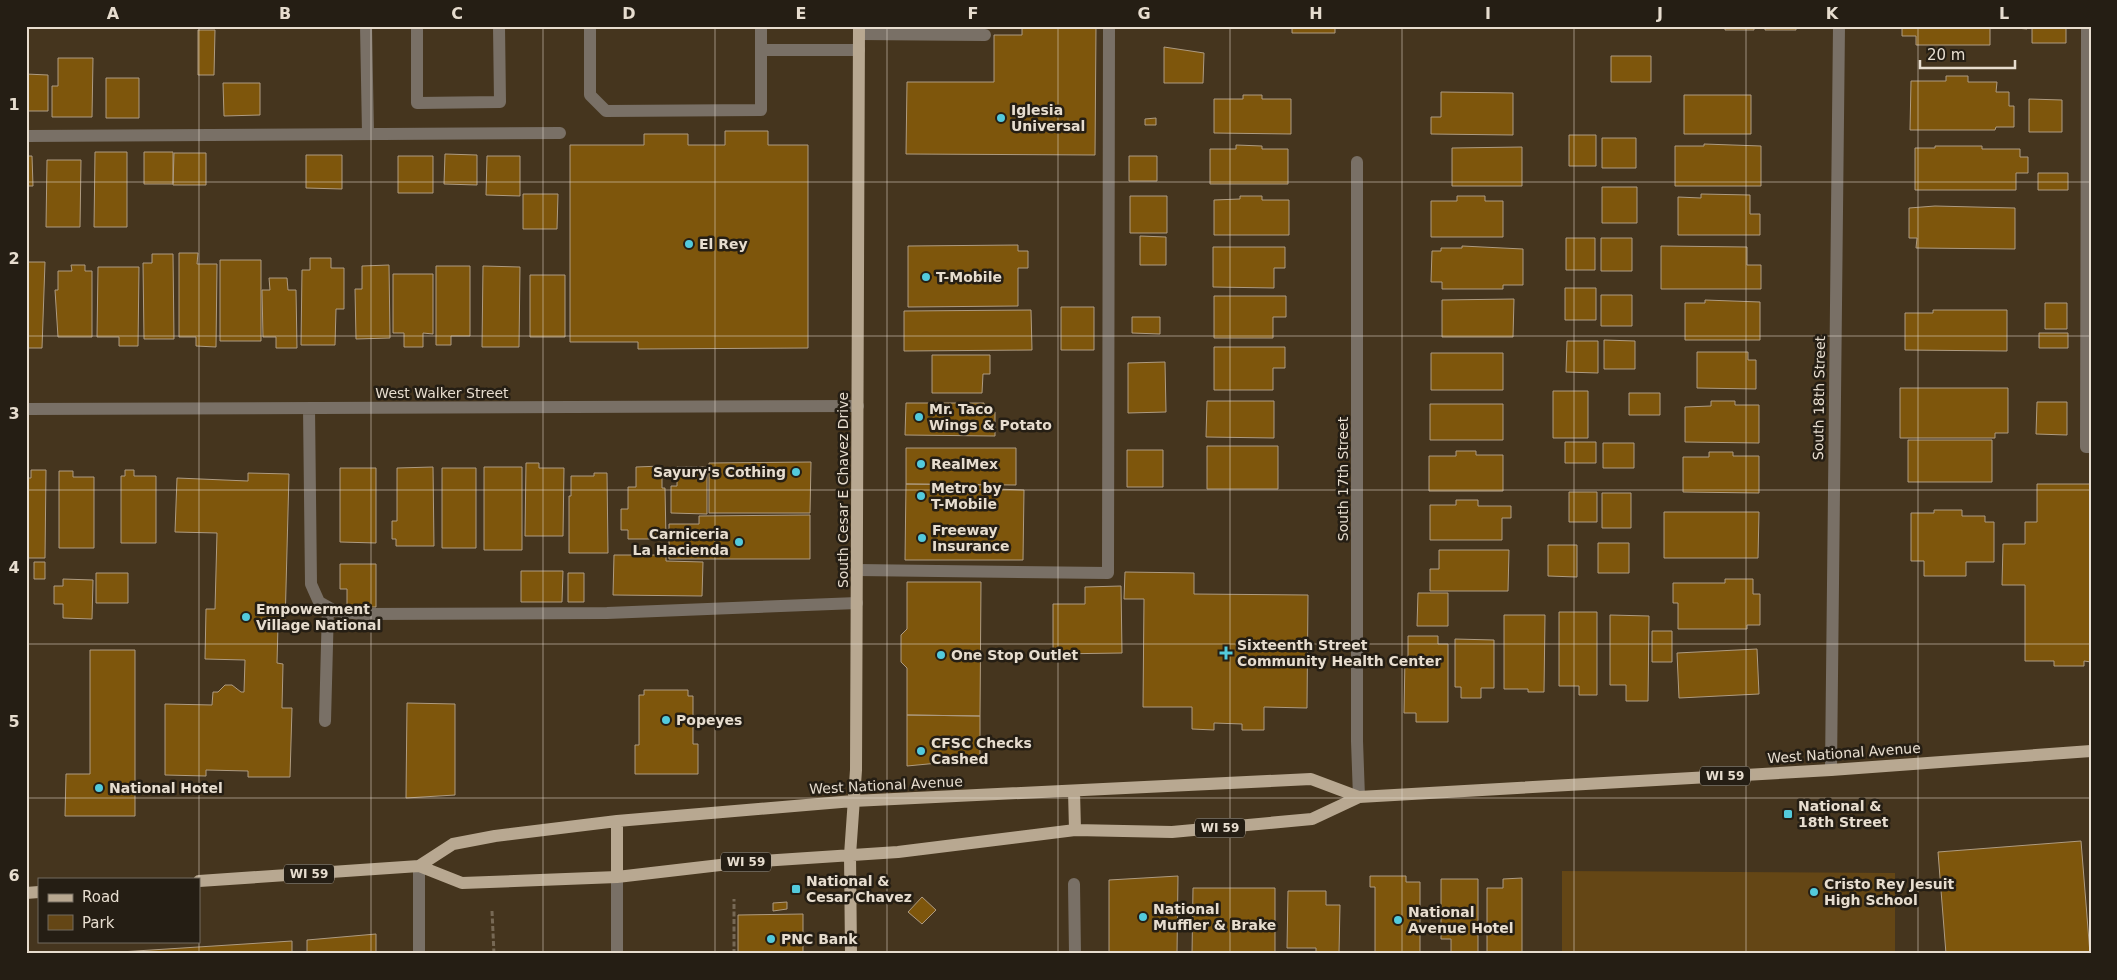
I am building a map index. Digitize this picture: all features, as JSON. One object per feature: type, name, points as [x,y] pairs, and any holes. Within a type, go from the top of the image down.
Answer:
[{"type":"main road","name":"South Cesar E Chavez Drive","points":[[851,954],[850,855],[856,770],[859,30]]},
{"type":"main road","name":"West National Avenue","points":[[200,881],[419,866],[462,883],[617,877],[746,862],[898,852],[1075,830],[1172,832],[1312,819],[1359,797],[1831,770],[2091,751]]},
{"type":"main road","name":"West National Avenue","points":[[419,866],[453,844],[495,836],[618,821],[853,801],[1311,779],[1359,797]]},
{"type":"main road","points":[[1074,791],[1075,830]]},
{"type":"main road","points":[[617,877],[618,821]]},
{"type":"street","points":[[366,26],[368,134]]},
{"type":"street","points":[[416,26],[417,103],[500,102],[500,26]]},
{"type":"street","points":[[590,26],[590,96],[606,111],[761,110],[760,26]]},
{"type":"street","points":[[857,570],[1108,572],[1109,26]]},
{"type":"street","name":"South 18th Street","points":[[1831,770],[1839,26]]},
{"type":"street","points":[[2087,26],[2086,447],[2091,447]]},
{"type":"street","points":[[859,30],[985,35]]},
{"type":"street","points":[[761,50],[859,50]]},
{"type":"street","points":[[26,136],[560,133]]},
{"type":"street","name":"South 17th Street","points":[[1358,162],[1357,741],[1359,797]]},
{"type":"street","name":"West Walker Street","points":[[26,409],[858,406]]},
{"type":"street","points":[[309,408],[311,584],[319,602],[334,611],[360,614],[607,613],[857,603]]},
{"type":"street","points":[[325,721],[328,607]]},
{"type":"street","points":[[419,866],[419,954]]},
{"type":"street","points":[[617,877],[617,954]]},
{"type":"street","points":[[1064,954],[1075,954],[1074,884]]},
{"type":"path","points":[[734,899],[734,954]]},
{"type":"path","points":[[492,911],[494,954]]},
{"type":"green space","points":[[1562,871],[1895,873],[1895,954],[1562,954]]},
{"type":"building","name":"Iglesia Universal","points":[[1022,26],[1096,26],[1095,155],[906,154],[907,82],[994,82],[994,35],[1022,35]]},
{"type":"building","points":[[1292,26],[1335,26],[1335,33],[1292,33]]},
{"type":"building","points":[[1448,26],[1448,28],[1425,27]]},
{"type":"building","points":[[1725,26],[1754,26],[1754,30],[1725,30]]},
{"type":"building","points":[[1765,26],[1796,26],[1796,30],[1765,30]]},
{"type":"building","points":[[1902,26],[1990,26],[1990,45],[1916,45],[1916,36],[1902,36]]},
{"type":"building","points":[[2016,26],[2027,26],[2027,29],[2016,28]]},
{"type":"building","points":[[2032,26],[2066,26],[2066,43],[2032,43]]},
{"type":"building","points":[[198,30],[215,30],[214,75],[198,75]]},
{"type":"building","points":[[1164,47],[1204,53],[1203,83],[1164,83]]},
{"type":"building","points":[[1611,56],[1651,56],[1651,82],[1611,82]]},
{"type":"building","points":[[58,58],[93,58],[92,117],[52,117],[52,86],[58,86]]},
{"type":"building","points":[[26,74],[48,75],[48,111],[26,111]]},
{"type":"building","points":[[1946,76],[1968,76],[1968,82],[1997,82],[1996,92],[2009,92],[2009,106],[2014,106],[2014,127],[1996,127],[1995,130],[1910,130],[1911,81],[1946,81]]},
{"type":"building","points":[[106,78],[139,78],[139,118],[106,118]]},
{"type":"building","points":[[223,83],[260,83],[260,115],[224,116]]},
{"type":"building","points":[[1441,92],[1513,93],[1513,135],[1431,134],[1431,117],[1441,117]]},
{"type":"building","points":[[1243,95],[1262,95],[1262,99],[1291,99],[1291,134],[1214,133],[1214,99],[1243,99]]},
{"type":"building","points":[[1684,95],[1751,95],[1751,134],[1684,134]]},
{"type":"building","points":[[2029,99],[2062,100],[2062,132],[2029,132]]},
{"type":"building","points":[[1156,118],[1156,125],[1145,125],[1145,119]]},
{"type":"building","name":"El Rey","points":[[725,131],[768,131],[768,145],[808,145],[808,348],[638,349],[638,342],[570,342],[570,145],[644,145],[644,134],[688,134],[688,145],[725,145]]},
{"type":"building","points":[[1569,135],[1596,135],[1596,166],[1569,166]]},
{"type":"building","points":[[1602,138],[1636,138],[1636,168],[1602,168]]},
{"type":"building","points":[[1704,144],[1761,146],[1761,186],[1675,186],[1675,146],[1704,146]]},
{"type":"building","points":[[1236,145],[1262,146],[1262,149],[1288,149],[1288,184],[1210,184],[1210,149],[1236,149]]},
{"type":"building","points":[[1935,146],[1982,146],[1982,149],[2020,149],[2020,157],[2028,157],[2028,173],[2016,173],[2016,190],[1915,190],[1915,148],[1935,148]]},
{"type":"building","points":[[1522,147],[1522,186],[1452,186],[1452,148]]},
{"type":"building","points":[[95,152],[127,152],[127,227],[94,227]]},
{"type":"building","points":[[144,152],[173,152],[173,184],[144,184]]},
{"type":"building","points":[[174,153],[206,153],[206,185],[173,185]]},
{"type":"building","points":[[445,154],[477,155],[477,185],[444,184]]},
{"type":"building","points":[[306,155],[342,155],[342,189],[306,188]]},
{"type":"building","points":[[26,156],[32,156],[33,186],[26,186]]},
{"type":"building","points":[[398,156],[433,156],[433,193],[398,193]]},
{"type":"building","points":[[487,156],[520,156],[520,196],[486,195]]},
{"type":"building","points":[[1129,156],[1157,156],[1157,181],[1129,181]]},
{"type":"building","points":[[47,160],[81,160],[80,227],[46,227]]},
{"type":"building","points":[[2038,173],[2068,173],[2068,190],[2038,190]]},
{"type":"building","points":[[1602,187],[1637,187],[1637,223],[1602,223]]},
{"type":"building","points":[[523,194],[558,194],[557,229],[523,229]]},
{"type":"building","points":[[1701,194],[1750,195],[1750,214],[1760,214],[1760,235],[1678,235],[1678,197],[1701,198]]},
{"type":"building","points":[[1130,196],[1167,196],[1167,233],[1130,233]]},
{"type":"building","points":[[1240,196],[1262,196],[1262,200],[1289,200],[1289,235],[1214,235],[1214,200],[1240,199]]},
{"type":"building","points":[[1457,196],[1485,196],[1485,201],[1503,201],[1503,237],[1431,237],[1431,201],[1457,201]]},
{"type":"building","points":[[1935,206],[2015,208],[2015,249],[1916,248],[1917,238],[1909,238],[1909,208]]},
{"type":"building","points":[[1140,236],[1166,237],[1166,265],[1140,265]]},
{"type":"building","points":[[1566,238],[1595,238],[1595,270],[1566,270]]},
{"type":"building","points":[[1601,238],[1632,238],[1632,271],[1601,271]]},
{"type":"building","points":[[1018,245],[1018,251],[1028,251],[1028,268],[1018,268],[1018,306],[908,307],[908,246]]},
{"type":"building","points":[[1462,246],[1523,249],[1523,285],[1503,285],[1503,289],[1442,289],[1442,282],[1431,282],[1432,251],[1441,251],[1441,248],[1462,248]]},
{"type":"building","points":[[1661,246],[1747,247],[1747,265],[1761,265],[1761,289],[1661,289]]},
{"type":"building","points":[[1213,247],[1285,247],[1285,268],[1274,268],[1274,288],[1213,287]]},
{"type":"building","points":[[179,253],[198,253],[197,264],[217,264],[216,347],[196,346],[196,337],[179,337]]},
{"type":"building","points":[[152,254],[173,254],[174,339],[144,339],[143,263],[152,263]]},
{"type":"building","points":[[310,258],[331,258],[331,268],[344,268],[344,309],[336,309],[335,345],[301,345],[302,270],[310,270]]},
{"type":"building","points":[[220,260],[261,260],[261,341],[220,341]]},
{"type":"building","points":[[26,262],[45,262],[42,348],[26,348]]},
{"type":"building","points":[[71,265],[85,265],[85,271],[92,271],[92,337],[58,337],[55,290],[58,290],[58,271],[72,271]]},
{"type":"building","points":[[389,265],[390,338],[356,339],[355,289],[362,289],[362,266]]},
{"type":"building","points":[[436,266],[470,266],[470,336],[451,336],[451,345],[436,345]]},
{"type":"building","points":[[483,266],[520,267],[519,347],[482,347]]},
{"type":"building","points":[[98,267],[139,267],[138,346],[119,346],[119,337],[97,337]]},
{"type":"building","points":[[393,274],[433,274],[433,334],[423,333],[423,347],[404,347],[404,333],[393,333]]},
{"type":"building","points":[[530,275],[565,275],[565,337],[530,337]]},
{"type":"building","points":[[269,278],[287,278],[288,290],[296,290],[297,348],[276,348],[276,337],[263,337],[262,290],[270,290]]},
{"type":"building","points":[[1565,288],[1596,288],[1596,320],[1565,320]]},
{"type":"building","points":[[1601,295],[1632,295],[1632,326],[1601,326]]},
{"type":"building","points":[[1214,296],[1286,296],[1286,317],[1273,317],[1273,338],[1214,338]]},
{"type":"building","points":[[1514,299],[1513,337],[1442,337],[1442,300]]},
{"type":"building","points":[[1705,300],[1760,302],[1760,340],[1685,340],[1685,303],[1705,303]]},
{"type":"building","points":[[2045,303],[2067,303],[2067,329],[2045,329]]},
{"type":"building","points":[[1061,307],[1094,307],[1094,350],[1061,350]]},
{"type":"building","points":[[1031,310],[1032,350],[904,351],[904,311]]},
{"type":"building","points":[[1933,310],[2007,310],[2007,351],[1905,350],[1905,313],[1933,313]]},
{"type":"building","points":[[1132,317],[1160,317],[1160,334],[1132,333]]},
{"type":"building","points":[[2039,333],[2068,333],[2068,348],[2039,348]]},
{"type":"building","points":[[1604,340],[1635,341],[1635,369],[1604,369]]},
{"type":"building","points":[[1567,341],[1598,341],[1598,373],[1566,372]]},
{"type":"building","points":[[1214,347],[1285,347],[1285,368],[1273,368],[1273,390],[1214,390]]},
{"type":"building","points":[[1697,352],[1748,352],[1748,360],[1756,360],[1756,389],[1697,388]]},
{"type":"building","points":[[1431,353],[1503,353],[1503,390],[1431,390]]},
{"type":"building","points":[[932,355],[990,355],[990,374],[983,374],[982,393],[932,393]]},
{"type":"building","points":[[1165,362],[1166,412],[1128,413],[1128,363]]},
{"type":"building","points":[[1900,388],[2008,388],[2008,433],[1995,433],[1995,438],[1900,438]]},
{"type":"building","points":[[1553,391],[1588,391],[1588,438],[1553,438]]},
{"type":"building","points":[[1629,393],[1660,393],[1660,415],[1629,415]]},
{"type":"building","points":[[1207,401],[1274,401],[1274,438],[1206,437]]},
{"type":"building","points":[[1711,401],[1735,401],[1735,405],[1759,405],[1759,443],[1685,442],[1685,407],[1711,406]]},
{"type":"building","points":[[2037,402],[2067,402],[2067,435],[2036,434]]},
{"type":"building","points":[[906,403],[984,403],[984,412],[995,412],[995,436],[905,435]]},
{"type":"building","points":[[1430,404],[1503,404],[1503,440],[1430,440]]},
{"type":"building","points":[[1908,440],[1992,440],[1992,482],[1908,482]]},
{"type":"building","points":[[1565,442],[1596,442],[1596,463],[1565,463]]},
{"type":"building","points":[[1603,443],[1634,443],[1634,468],[1603,468]]},
{"type":"building","points":[[1207,446],[1278,446],[1278,489],[1207,489]]},
{"type":"building","points":[[906,448],[1016,448],[1016,485],[906,484]]},
{"type":"building","points":[[1127,450],[1163,450],[1163,487],[1127,487]]},
{"type":"building","points":[[1456,451],[1476,451],[1476,455],[1503,455],[1503,491],[1429,491],[1429,456],[1456,456]]},
{"type":"building","points":[[1709,452],[1733,452],[1733,456],[1759,456],[1759,493],[1683,492],[1683,457],[1709,457]]},
{"type":"building","points":[[811,462],[810,513],[709,513],[709,463]]},
{"type":"building","points":[[526,463],[539,463],[539,468],[564,468],[563,536],[525,536]]},
{"type":"building","points":[[662,466],[662,488],[665,488],[666,539],[628,539],[628,530],[621,530],[621,509],[628,509],[628,487],[636,487],[636,467]]},
{"type":"building","points":[[433,467],[434,546],[396,546],[396,539],[392,539],[392,521],[397,521],[397,468]]},
{"type":"building","points":[[484,467],[522,467],[522,550],[484,550]]},
{"type":"building","points":[[677,467],[707,467],[707,514],[671,513],[671,486],[677,486]]},
{"type":"building","points":[[340,468],[376,468],[376,543],[340,542]]},
{"type":"building","points":[[442,468],[476,468],[476,548],[442,548]]},
{"type":"building","points":[[31,470],[46,470],[45,558],[26,558],[26,478],[31,478]]},
{"type":"building","points":[[125,470],[134,470],[134,476],[156,476],[156,543],[121,543],[121,476],[125,476]]},
{"type":"building","points":[[59,471],[73,471],[73,477],[94,477],[94,548],[59,548]]},
{"type":"building","name":"Empowerment Village National","points":[[248,473],[289,474],[285,625],[278,625],[277,663],[283,664],[282,708],[292,708],[290,777],[248,777],[248,771],[206,770],[206,776],[165,775],[165,704],[212,705],[213,692],[218,692],[225,685],[232,685],[241,692],[244,692],[245,660],[205,659],[206,609],[215,609],[217,533],[175,532],[177,478],[248,481]]},
{"type":"building","points":[[594,473],[607,473],[608,553],[569,553],[571,476],[594,476]]},
{"type":"building","points":[[906,484],[995,485],[995,489],[1024,490],[1023,560],[905,560]]},
{"type":"building","points":[[2037,484],[2091,484],[2091,662],[2084,661],[2084,666],[2054,666],[2054,661],[2025,661],[2025,585],[2002,585],[2003,544],[2025,544],[2025,522],[2037,522]]},
{"type":"building","points":[[1569,492],[1597,492],[1597,522],[1569,522]]},
{"type":"building","points":[[1602,493],[1631,493],[1631,528],[1602,528]]},
{"type":"building","points":[[1456,500],[1478,500],[1478,506],[1511,506],[1511,518],[1502,518],[1502,540],[1430,540],[1430,505],[1456,505]]},
{"type":"building","points":[[1934,510],[1962,510],[1962,516],[1985,516],[1985,522],[1994,522],[1994,562],[1966,562],[1966,576],[1924,576],[1924,561],[1911,561],[1911,513],[1934,513]]},
{"type":"building","points":[[1664,512],[1759,512],[1758,558],[1664,558]]},
{"type":"building","name":"Carniceria La Hacienda","points":[[810,515],[810,559],[669,559],[669,524],[699,524],[699,516]]},
{"type":"building","points":[[1598,543],[1629,543],[1629,573],[1598,573]]},
{"type":"building","points":[[1548,545],[1577,545],[1577,577],[1548,576]]},
{"type":"building","points":[[1439,550],[1509,550],[1508,591],[1430,591],[1430,569],[1439,569]]},
{"type":"building","points":[[614,555],[666,555],[666,561],[703,562],[702,596],[613,595]]},
{"type":"building","points":[[34,562],[45,562],[45,579],[34,579]]},
{"type":"building","points":[[340,564],[376,564],[376,607],[347,607],[347,589],[340,589]]},
{"type":"building","points":[[521,571],[563,571],[562,602],[521,602]]},
{"type":"building","name":"Sixteenth Street Community Health Center","points":[[1125,572],[1194,573],[1194,594],[1308,595],[1307,708],[1264,707],[1264,730],[1242,730],[1242,724],[1214,723],[1214,730],[1192,729],[1192,707],[1143,707],[1144,599],[1124,599]]},
{"type":"building","points":[[96,573],[128,573],[128,603],[96,603]]},
{"type":"building","points":[[568,573],[584,573],[584,602],[568,602]]},
{"type":"building","points":[[63,579],[93,580],[92,619],[63,618],[63,604],[54,604],[54,586],[63,586]]},
{"type":"building","points":[[1725,579],[1753,579],[1753,594],[1760,594],[1760,625],[1747,625],[1747,629],[1678,629],[1678,603],[1673,603],[1673,583],[1725,583]]},
{"type":"building","name":"One Stop Outlet","points":[[907,582],[981,582],[980,716],[907,715],[907,668],[901,662],[901,635],[907,629]]},
{"type":"building","points":[[1121,586],[1122,653],[1053,654],[1053,604],[1085,604],[1085,587]]},
{"type":"building","points":[[1418,593],[1448,593],[1448,626],[1417,626]]},
{"type":"building","points":[[1559,612],[1597,612],[1597,695],[1579,695],[1579,686],[1559,686]]},
{"type":"building","points":[[1504,615],[1545,615],[1544,692],[1528,692],[1528,689],[1504,689]]},
{"type":"building","points":[[1610,615],[1649,616],[1648,701],[1626,701],[1626,685],[1610,685]]},
{"type":"building","points":[[1652,631],[1672,631],[1672,662],[1652,662]]},
{"type":"building","points":[[1408,636],[1438,636],[1438,644],[1448,644],[1448,722],[1416,722],[1416,713],[1404,713],[1405,657],[1408,657]]},
{"type":"building","points":[[1455,639],[1494,640],[1494,688],[1481,688],[1481,698],[1461,698],[1461,687],[1455,687]]},
{"type":"building","points":[[1757,649],[1759,694],[1679,698],[1677,653]]},
{"type":"building","points":[[90,650],[135,650],[135,816],[65,816],[66,774],[90,774]]},
{"type":"building","points":[[26,683],[28,683],[28,710],[26,710]]},
{"type":"building","name":"Popeyes","points":[[644,690],[688,690],[688,696],[693,696],[693,744],[698,744],[698,774],[635,774],[635,745],[639,745],[639,695],[644,695]]},
{"type":"building","points":[[407,703],[455,704],[455,795],[406,798]]},
{"type":"building","points":[[907,715],[980,716],[980,759],[907,766]]},
{"type":"building","points":[[2081,841],[2090,954],[1946,954],[1938,852]]},
{"type":"building","name":"National Muffler & Brake","points":[[1178,876],[1177,954],[1109,954],[1109,880]]},
{"type":"building","name":"National Avenue Hotel","points":[[1370,876],[1406,876],[1406,882],[1420,882],[1420,954],[1375,954],[1375,887],[1370,887]]},
{"type":"building","points":[[1522,878],[1522,954],[1487,954],[1487,888],[1503,888],[1503,879]]},
{"type":"building","points":[[1441,879],[1478,879],[1478,954],[1451,954],[1451,939],[1441,939]]},
{"type":"building","points":[[1193,888],[1275,888],[1275,954],[1192,954]]},
{"type":"building","points":[[1288,891],[1326,891],[1326,905],[1340,905],[1339,953],[1316,953],[1316,948],[1287,948]]},
{"type":"building","points":[[922,897],[936,910],[922,924],[908,912]]},
{"type":"building","points":[[787,902],[787,909],[773,911],[773,903]]},
{"type":"building","name":"PNC Bank","points":[[803,914],[803,954],[738,954],[738,915]]},
{"type":"building","points":[[376,934],[376,954],[307,954],[307,940]]},
{"type":"building","points":[[292,941],[292,954],[119,954],[120,952]]},
{"type":"place","name":"Iglesia Universal","points":[[1001,118]]},
{"type":"place","name":"El Rey","points":[[689,244]]},
{"type":"place","name":"T-Mobile","points":[[926,277]]},
{"type":"place","name":"Mr. Taco Wings & Potato","points":[[919,417]]},
{"type":"place","name":"RealMex","points":[[921,464]]},
{"type":"place","name":"Sayury's Cothing","points":[[796,472]]},
{"type":"place","name":"Metro by T-Mobile","points":[[921,496]]},
{"type":"place","name":"Freeway Insurance","points":[[922,538]]},
{"type":"place","name":"Carniceria La Hacienda","points":[[739,542]]},
{"type":"place","name":"Empowerment Village National","points":[[246,617]]},
{"type":"place","name":"Sixteenth Street Community Health Center","points":[[1226,653]]},
{"type":"place","name":"One Stop Outlet","points":[[941,655]]},
{"type":"place","name":"Popeyes","points":[[666,720]]},
{"type":"place","name":"CFSC Checks Cashed","points":[[921,751]]},
{"type":"place","name":"National Hotel","points":[[99,788]]},
{"type":"place","name":"National & 18th Street","points":[[1788,814]]},
{"type":"place","name":"National & Cesar Chavez","points":[[796,889]]},
{"type":"place","name":"Cristo Rey Jesuit High School","points":[[1814,892]]},
{"type":"place","name":"National Muffler & Brake","points":[[1143,917]]},
{"type":"place","name":"National Avenue Hotel","points":[[1398,920]]},
{"type":"place","name":"PNC Bank","points":[[771,939]]}]
